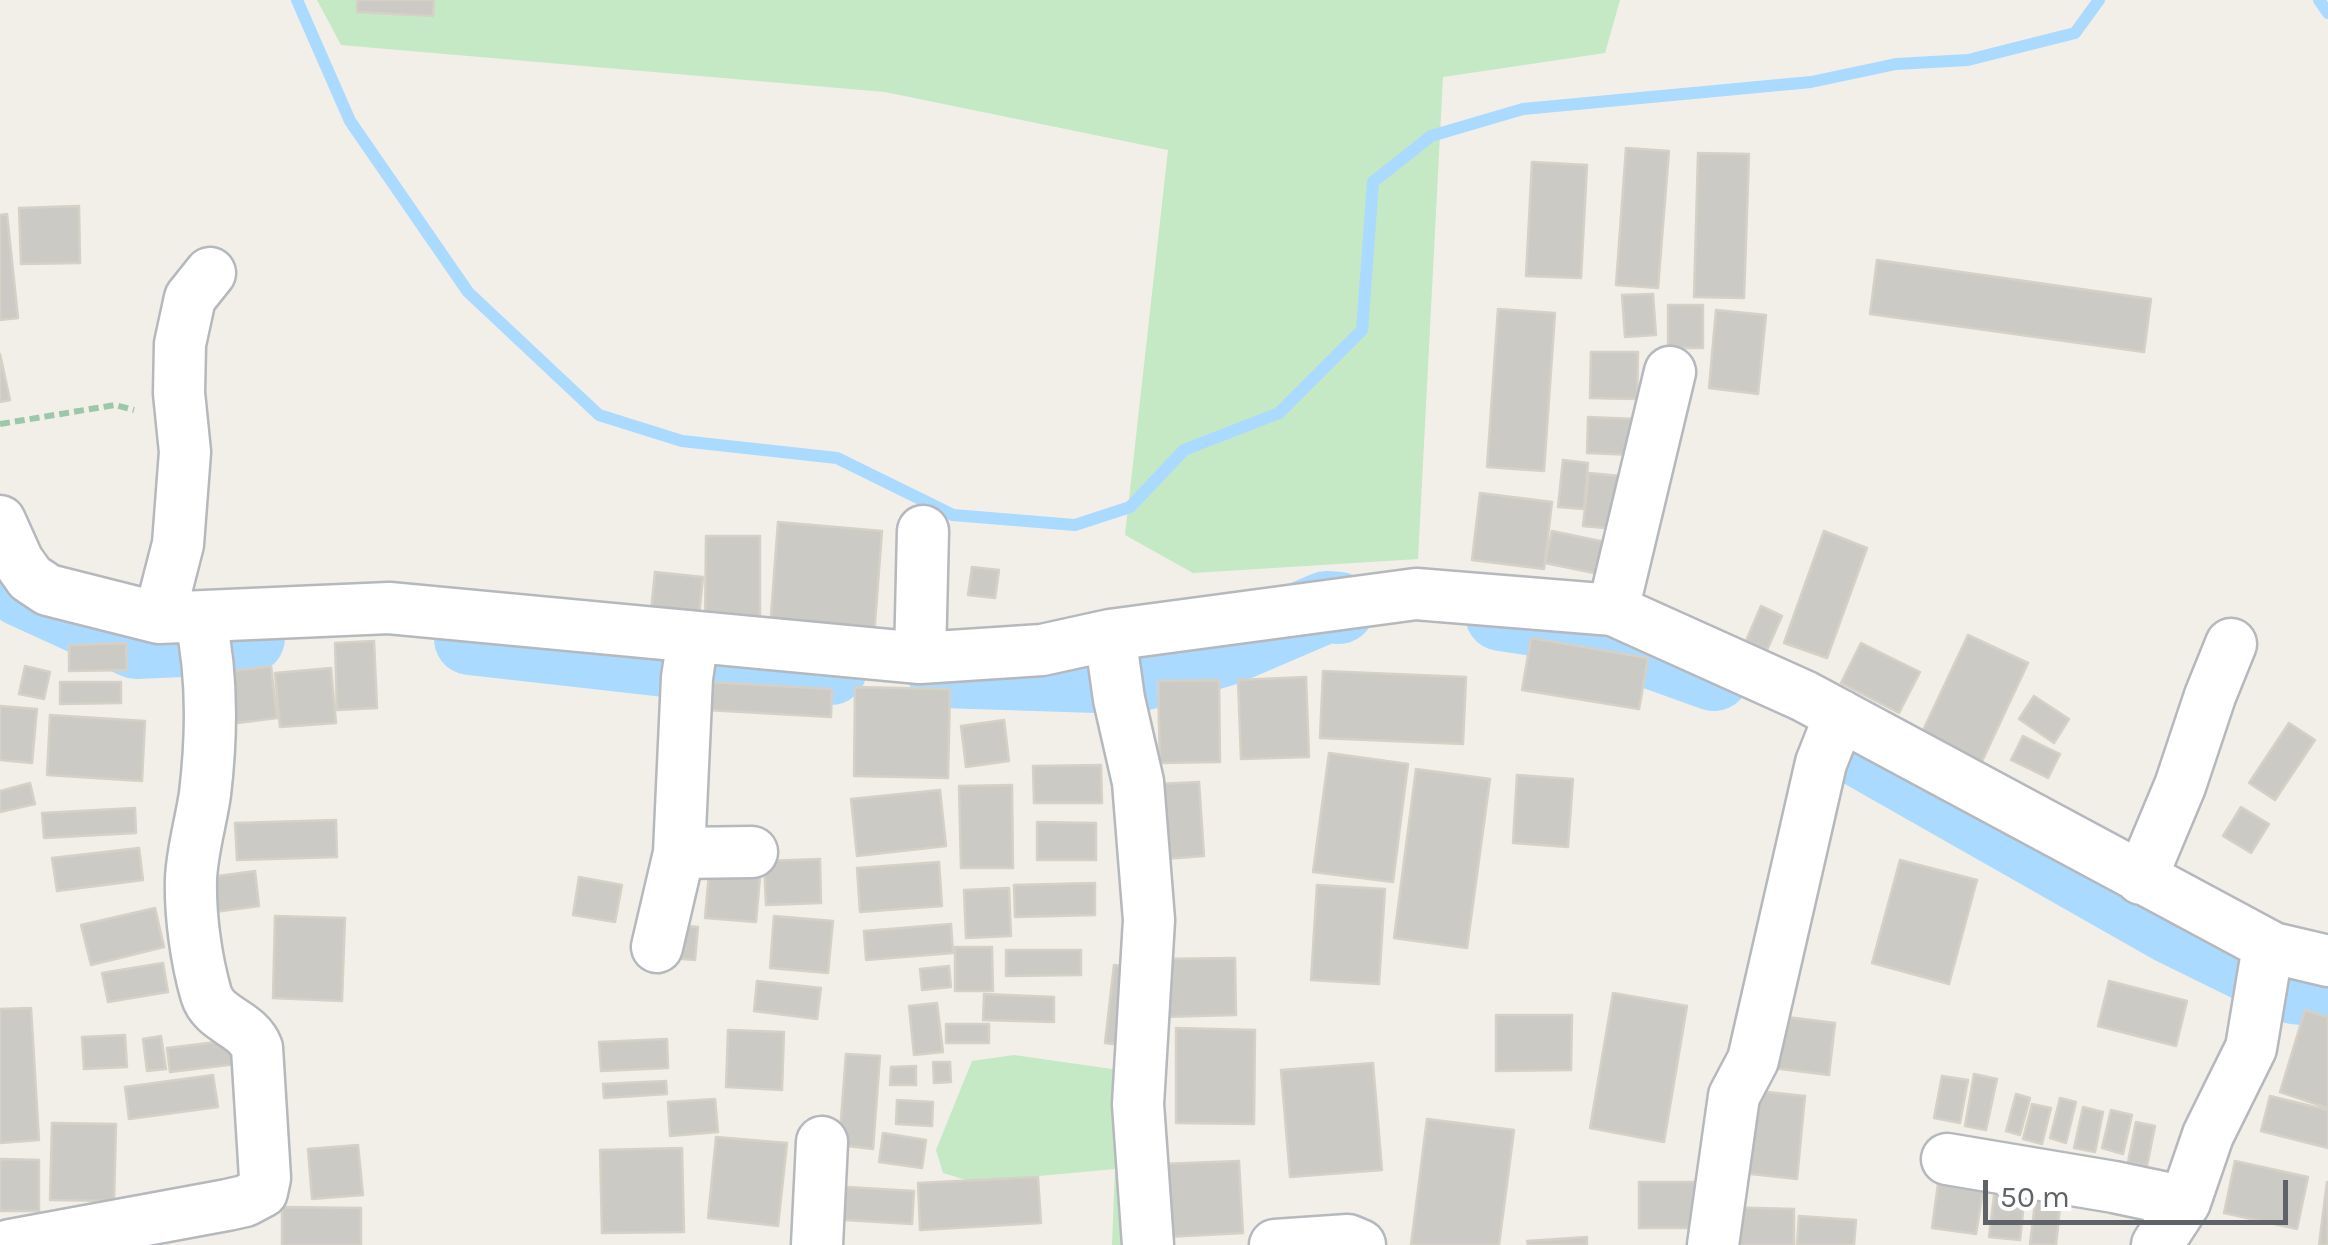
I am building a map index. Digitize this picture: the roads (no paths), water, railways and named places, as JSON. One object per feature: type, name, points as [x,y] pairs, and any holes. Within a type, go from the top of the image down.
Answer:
[{"type":"street","points":[[10,1245],[228,1205],[262,1192],[265,1178],[257,1048],[247,1030],[221,1016],[207,997],[195,931],[191,878],[205,792],[193,635],[178,544],[185,452],[179,393],[180,344],[190,298],[210,273]]},
{"type":"street","points":[[1613,610],[1670,372]]},
{"type":"street","points":[[0,522],[18,561],[30,578],[48,590],[193,635],[390,608],[558,622],[690,656],[920,658],[1042,650],[1115,664],[1416,594],[1613,610],[1804,696],[1833,732],[2140,879],[2269,956],[2328,961]]},
{"type":"street","points":[[920,658],[922,531]]},
{"type":"street","points":[[2140,879],[2180,786],[2231,644]]},
{"type":"street","points":[[656,947],[679,853],[690,656]]},
{"type":"street","points":[[1115,664],[1138,782],[1149,920],[1138,1104],[1148,1245]]},
{"type":"street","points":[[1713,1245],[1734,1096],[1753,1060],[1833,732]]},
{"type":"street","points":[[679,853],[752,852]]},
{"type":"street","points":[[2157,1245],[2186,1202],[2208,1135],[2251,1048],[2269,956]]},
{"type":"street","points":[[817,1245],[822,1142]]},
{"type":"street","points":[[1947,1159],[2186,1202]]},
{"type":"street","points":[[1275,1245],[1348,1240],[1360,1245]]},
{"type":"waterway","points":[[297,0],[350,121],[468,292],[599,415],[682,441],[837,458],[953,515],[1075,525],[1130,507],[1184,450],[1279,413],[1362,330],[1373,182],[1431,136],[1523,109],[1811,82],[1896,64],[1968,60],[2075,33],[2099,0]]},
{"type":"waterway","points":[[2319,0],[2328,13]]},
{"type":"waterway","points":[[22,591],[136,643],[249,638]]},
{"type":"waterway","points":[[943,672],[1097,677],[1145,674],[1228,649],[1326,607],[1339,608]]},
{"type":"waterway","points":[[1501,615],[1580,627],[1714,675]]},
{"type":"waterway","points":[[470,639],[692,664],[831,669]]},
{"type":"waterway","points":[[1849,745],[2171,928],[2293,988],[2328,992]]}]
